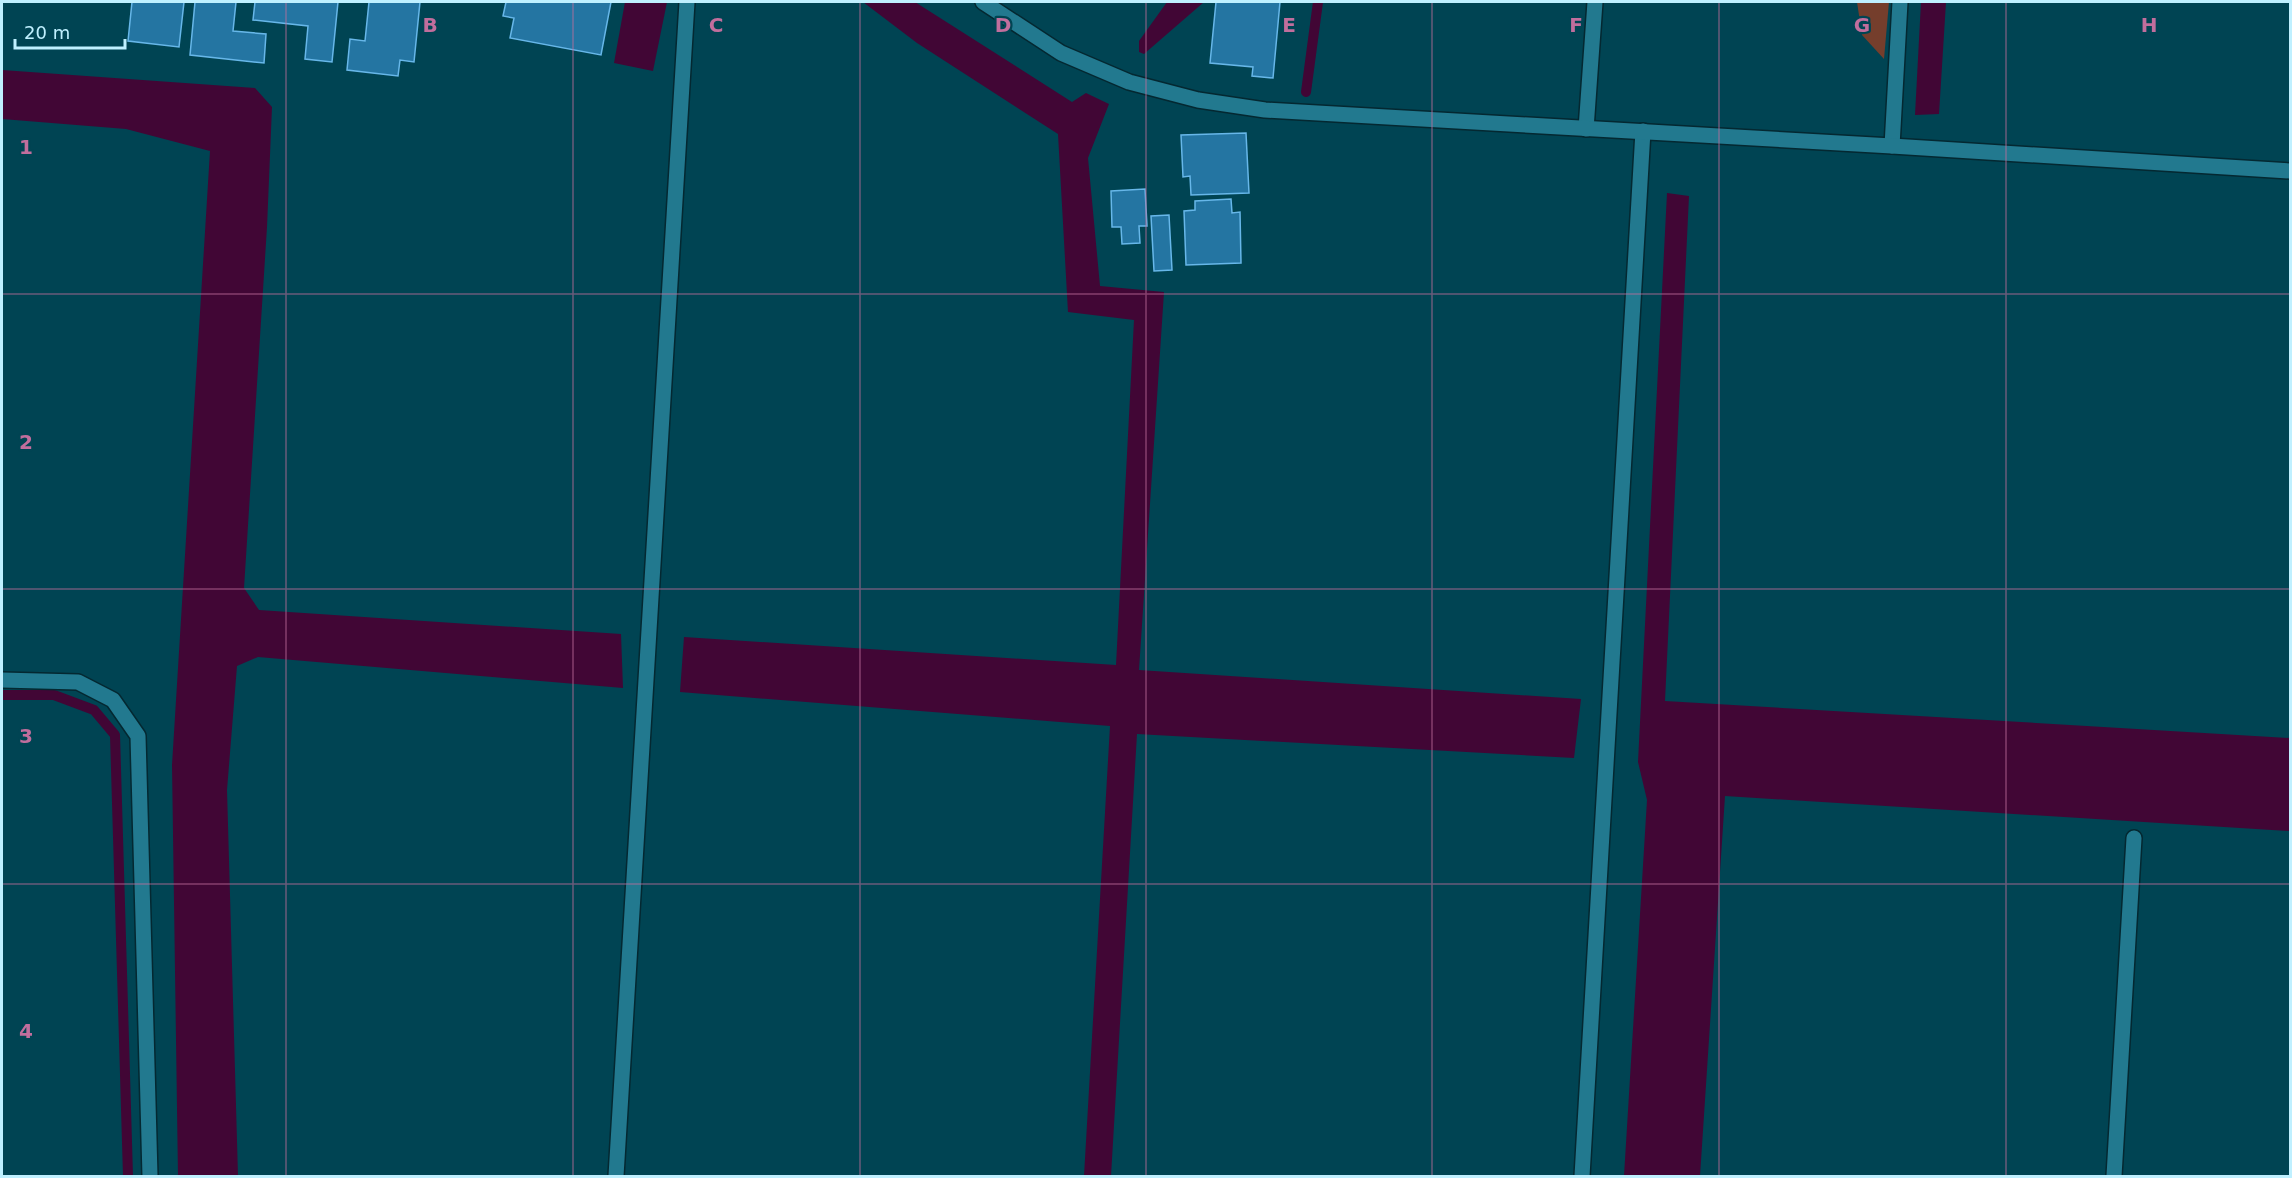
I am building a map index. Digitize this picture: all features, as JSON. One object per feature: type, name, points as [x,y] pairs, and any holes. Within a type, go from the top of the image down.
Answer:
[{"type":"street","points":[[616,1176],[687,2]]},
{"type":"street","points":[[983,2],[1061,53],[1129,82],[1198,100],[1265,110],[2290,171]]},
{"type":"street","points":[[1586,129],[1595,2]]},
{"type":"street","points":[[1892,146],[1900,2]]},
{"type":"street","points":[[1582,1176],[1643,131]]},
{"type":"street","points":[[2,680],[78,682],[113,700],[138,736],[150,1176]]},
{"type":"street","points":[[2114,1176],[2134,838]]},
{"type":"shaded area","points":[[625,2],[667,2],[653,71],[614,63]]},
{"type":"shaded area","points":[[863,2],[915,2],[1072,102],[1086,93],[1109,104],[1088,158],[1100,286],[1164,292],[1139,670],[1581,699],[1574,758],[1137,734],[1111,1176],[1084,1176],[1110,726],[680,692],[684,637],[1116,665],[1134,320],[1068,312],[1058,134],[917,43]]},
{"type":"shaded area","points":[[1167,2],[1204,2],[1144,54],[1139,52],[1139,41]]},
{"type":"shaded area","points":[[1857,2],[1889,2],[1884,59],[1862,35]]},
{"type":"shaded area","points":[[1921,2],[1946,2],[1939,114],[1915,115]]},
{"type":"shaded area","points":[[2,70],[255,88],[272,107],[267,227],[244,588],[259,610],[621,634],[623,688],[258,657],[237,666],[227,790],[238,1176],[178,1176],[172,765],[210,151],[126,129],[2,119]]},
{"type":"shaded area","points":[[1667,193],[1689,196],[1665,701],[2290,738],[2290,831],[1725,796],[1700,1176],[1624,1176],[1647,800],[1638,762]]},
{"type":"building","points":[[132,2],[184,2],[179,47],[128,41]]},
{"type":"building","points":[[195,2],[236,2],[233,31],[266,34],[264,63],[190,55]]},
{"type":"building","points":[[255,2],[338,2],[332,62],[305,59],[308,26],[253,20]]},
{"type":"building","points":[[369,2],[420,2],[414,62],[400,60],[398,76],[347,70],[350,39],[365,41]]},
{"type":"building","points":[[506,2],[611,2],[601,55],[510,38],[514,18],[503,16]]},
{"type":"building","points":[[1216,2],[1280,2],[1273,78],[1252,76],[1253,67],[1210,63]]},
{"type":"building","points":[[1246,133],[1249,193],[1191,195],[1190,176],[1183,177],[1181,135]]},
{"type":"building","points":[[1145,189],[1147,226],[1139,226],[1140,243],[1122,244],[1121,227],[1112,227],[1111,191]]},
{"type":"building","points":[[1231,199],[1232,213],[1240,212],[1241,263],[1186,265],[1184,211],[1195,210],[1195,201]]},
{"type":"building","points":[[1169,215],[1172,270],[1154,271],[1151,216]]},
{"type":"waterway","points":[[1306,92],[1318,2]]},
{"type":"waterway","points":[[2,695],[54,695],[94,710],[115,735],[128,1176]]}]
